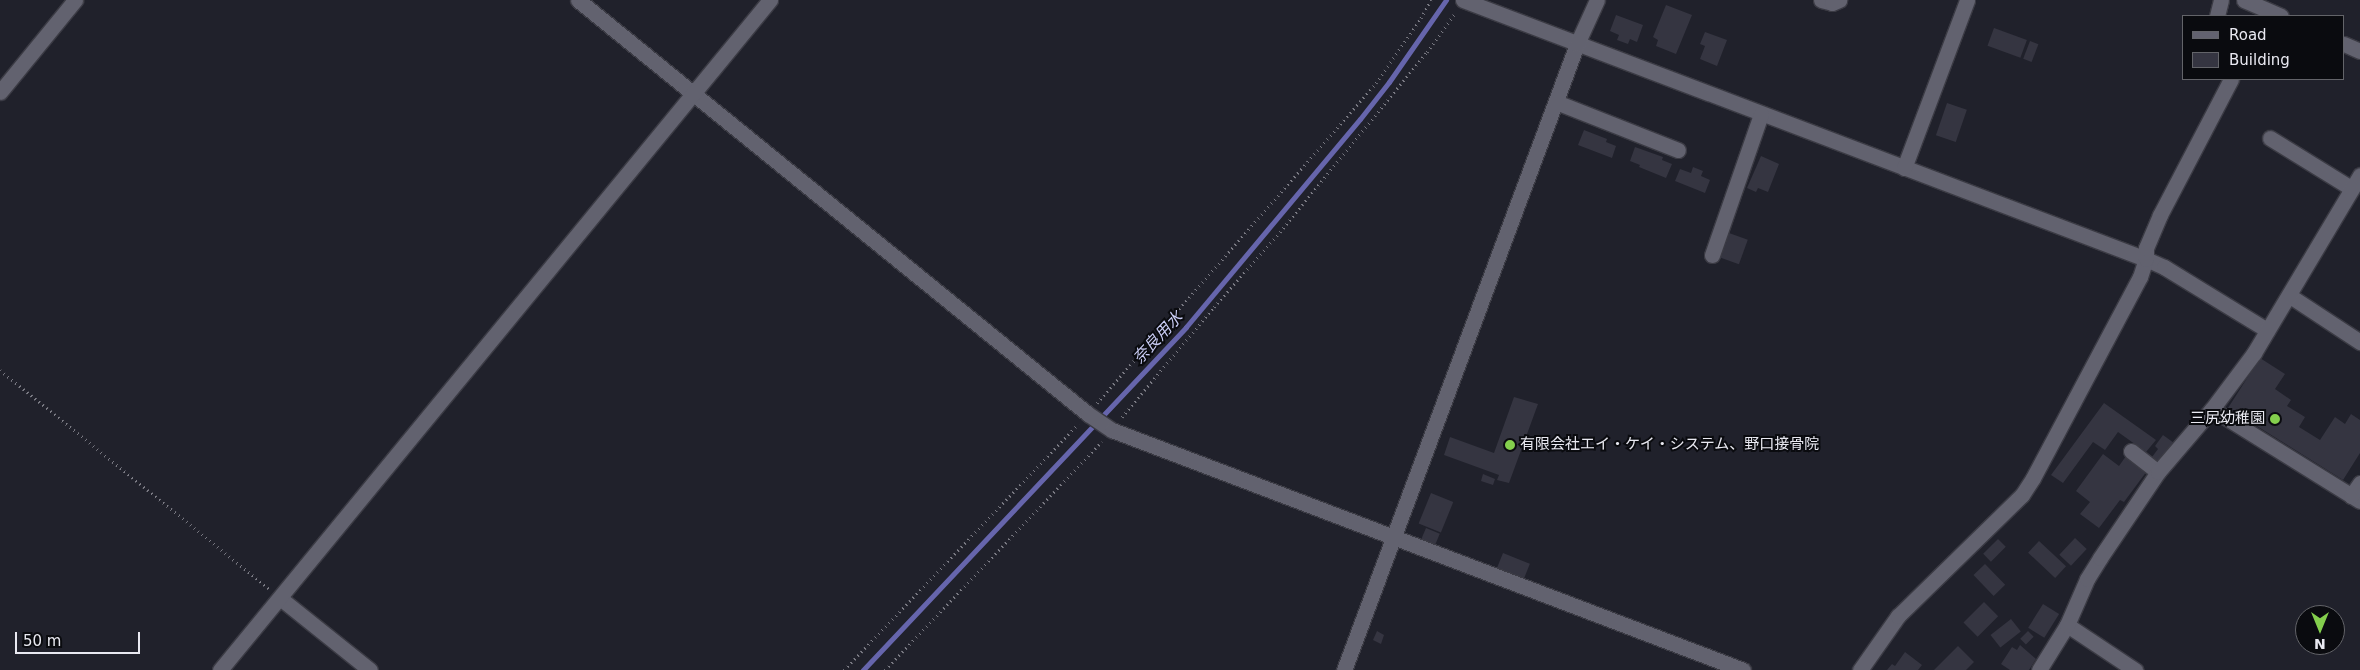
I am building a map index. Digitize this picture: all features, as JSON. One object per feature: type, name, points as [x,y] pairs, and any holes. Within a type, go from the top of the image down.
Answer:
[{"type":"street","points":[[0,92],[75,0]]},
{"type":"street","points":[[578,0],[1088,414],[1112,430],[1742,670]]},
{"type":"street","points":[[220,670],[770,0]]},
{"type":"street","points":[[1463,0],[2146,259],[2164,267],[2268,330]]},
{"type":"street","points":[[1344,670],[1577,44],[1597,0]]},
{"type":"street","points":[[1821,0],[1832,3],[1839,0]]},
{"type":"street","points":[[1904,168],[1967,0]]},
{"type":"street","points":[[2217,15],[2221,0]]},
{"type":"street","points":[[2244,0],[2279,15]]},
{"type":"street","points":[[2345,44],[2360,51]]},
{"type":"street","points":[[1860,670],[1898,616],[2022,495],[2136,285],[2146,259],[2146,248],[2160,215],[2230,80]]},
{"type":"street","points":[[1556,102],[1678,150]]},
{"type":"street","points":[[1712,256],[1761,114]]},
{"type":"street","points":[[2270,138],[2352,188]]},
{"type":"street","points":[[2039,670],[2067,626],[2092,572],[2158,472],[2212,409],[2254,353],[2290,296],[2360,175]]},
{"type":"street","points":[[2290,296],[2360,342]]},
{"type":"street","points":[[2212,409],[2356,499],[2360,482]]},
{"type":"street","points":[[2131,451],[2158,472]]},
{"type":"street","points":[[280,598],[370,670]]},
{"type":"street","points":[[2067,626],[2135,670]]},
{"type":"path","points":[[844,670],[1088,414],[1376,83],[1421,18],[1431,0]]},
{"type":"path","points":[[885,670],[1112,430],[1214,307],[1280,232],[1427,52],[1463,0]]},
{"type":"path","points":[[0,370],[280,598]]},
{"type":"building","points":[[1666,5],[1692,15],[1676,54],[1656,46],[1658,40],[1653,37]]},
{"type":"building","points":[[1616,15],[1643,25],[1637,42],[1630,39],[1628,44],[1617,40],[1619,35],[1610,31]]},
{"type":"building","points":[[1994,28],[2027,40],[2020,58],[1988,46]]},
{"type":"building","points":[[1705,32],[1727,40],[1717,66],[1700,59],[1705,46],[1700,44]]},
{"type":"building","points":[[2030,41],[2038,44],[2032,62],[2023,59]]},
{"type":"building","points":[[1947,103],[1967,110],[1956,142],[1936,135]]},
{"type":"building","points":[[1584,130],[1607,139],[1606,142],[1616,146],[1612,158],[1578,145]]},
{"type":"building","points":[[1635,147],[1663,157],[1662,160],[1672,164],[1666,178],[1639,167],[1640,165],[1630,161]]},
{"type":"building","points":[[1761,156],[1779,164],[1768,192],[1758,188],[1756,192],[1747,188]]},
{"type":"building","points":[[1693,167],[1703,171],[1701,176],[1710,180],[1705,193],[1675,181],[1680,169],[1691,173]]},
{"type":"building","points":[[1729,233],[1748,240],[1739,264],[1720,257]]},
{"type":"building","name":"三尻幼稚園","points":[[2260,358],[2285,374],[2275,389],[2291,400],[2287,406],[2305,417],[2299,427],[2320,440],[2335,417],[2345,424],[2351,414],[2360,420],[2360,453],[2343,480],[2228,408]]},
{"type":"building","name":"有限会社エイ・ケイ・システム、野口接骨院","points":[[1514,397],[1538,404],[1509,483],[1497,480],[1499,475],[1444,455],[1450,437],[1494,453]]},
{"type":"building","points":[[2104,403],[2156,440],[2146,452],[2118,432],[2105,450],[2093,442],[2063,483],[2051,475]]},
{"type":"building","points":[[2163,435],[2174,443],[2159,463],[2152,457],[2158,449],[2155,446]]},
{"type":"building","points":[[2103,454],[2119,466],[2126,456],[2147,471],[2124,502],[2120,500],[2099,528],[2080,514],[2090,502],[2076,491]]},
{"type":"building","points":[[1483,474],[1495,479],[1493,485],[1481,481]]},
{"type":"building","points":[[1431,493],[1453,502],[1441,533],[1419,524]]},
{"type":"building","points":[[1426,528],[1440,534],[1435,546],[1421,540]]},
{"type":"building","points":[[2075,538],[2087,549],[2071,566],[2059,555]]},
{"type":"building","points":[[1998,539],[2006,547],[1991,562],[1983,554]]},
{"type":"building","points":[[2039,541],[2066,566],[2055,578],[2028,553]]},
{"type":"building","points":[[1503,553],[1530,564],[1523,581],[1496,570]]},
{"type":"building","points":[[1985,564],[2005,585],[1994,596],[1973,575]]},
{"type":"building","points":[[1984,602],[1998,616],[1978,637],[1963,623]]},
{"type":"building","points":[[2043,604],[2059,614],[2044,638],[2028,628]]},
{"type":"building","points":[[2011,619],[2021,632],[2000,648],[1991,635]]},
{"type":"building","points":[[1377,631],[1384,635],[1381,644],[1373,640]]},
{"type":"building","points":[[2028,631],[2034,637],[2026,644],[2020,639]]},
{"type":"building","points":[[2020,645],[2036,659],[2029,670],[2010,670],[2001,664],[2012,647],[2017,650]]},
{"type":"building","points":[[1958,646],[1974,662],[1966,670],[1934,670]]},
{"type":"building","points":[[1905,652],[1922,665],[1918,670],[1887,670],[1892,664],[1895,666]]},
{"type":"waterway","name":"奈良用水","points":[[863,670],[1186,327],[1360,119],[1389,82],[1446,0]]},
{"type":"place","name":"三尻幼稚園","points":[[2275,419]]},
{"type":"place","name":"有限会社エイ・ケイ・システム、野口接骨院","points":[[1510,445]]}]
